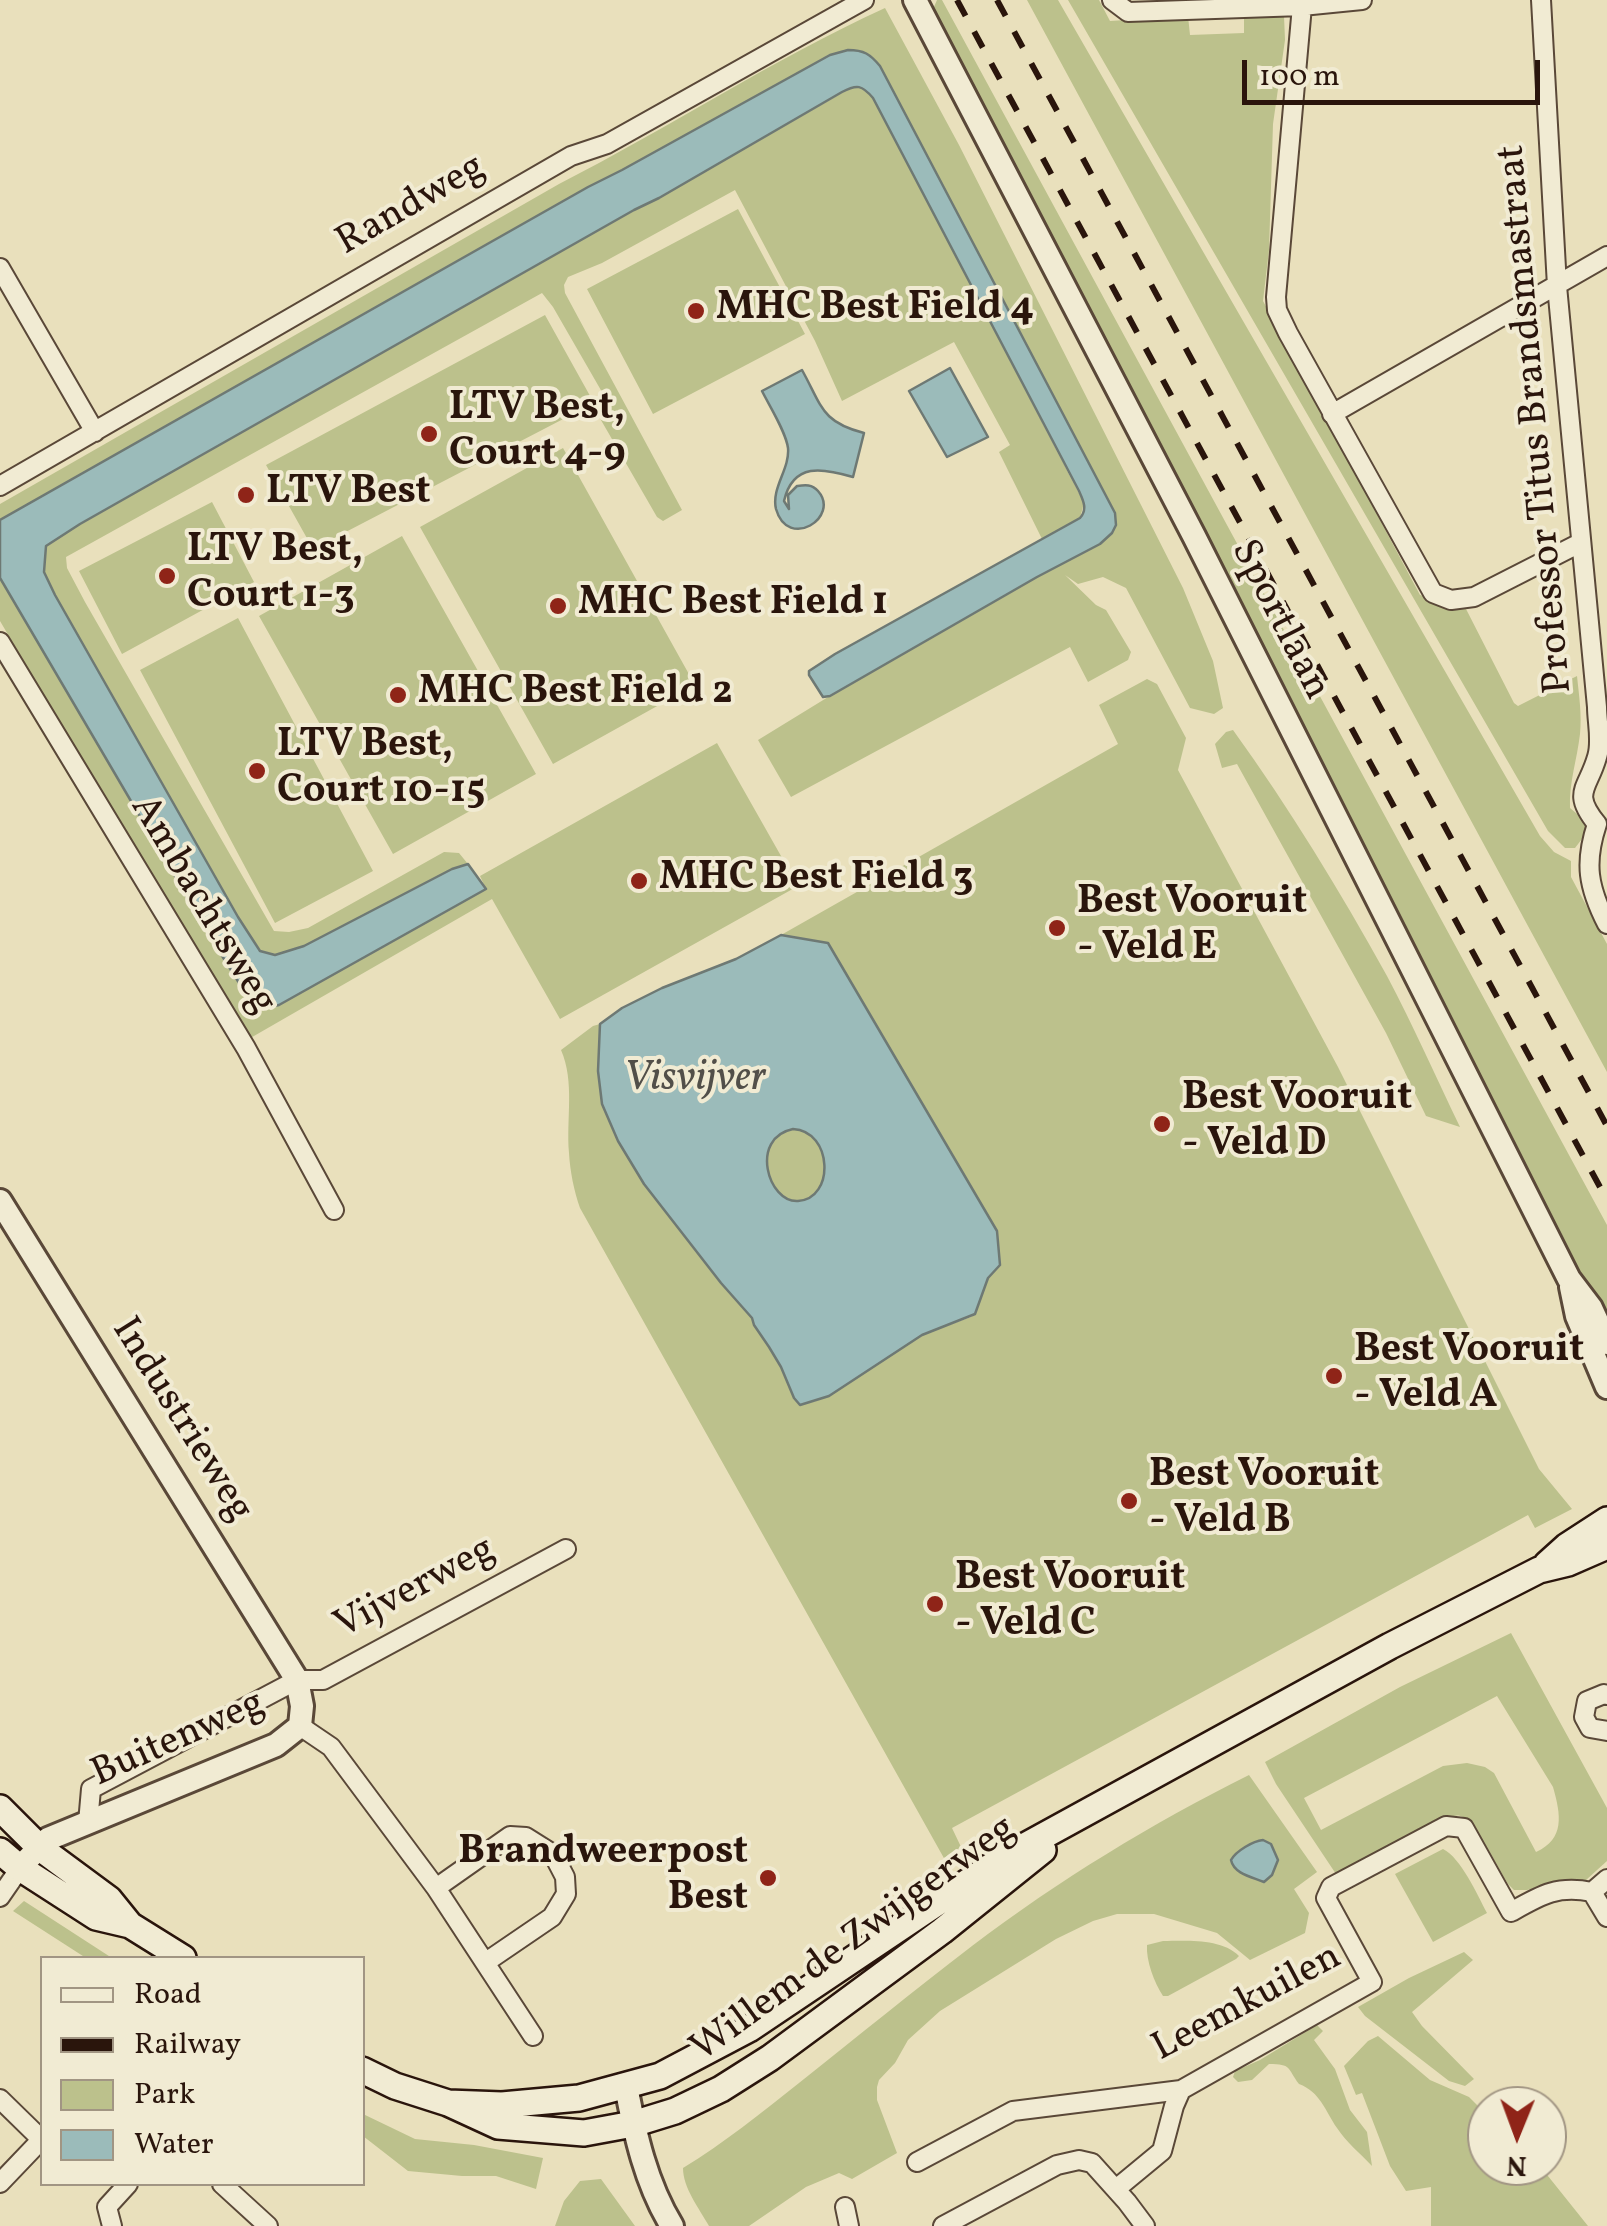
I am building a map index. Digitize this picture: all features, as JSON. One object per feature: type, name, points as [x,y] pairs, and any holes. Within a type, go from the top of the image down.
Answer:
[{"type":"main road","name":"Willem de Zwijgerweg","points":[[1539,1570],[1566,1546],[1607,1520]]},
{"type":"main road","name":"Willem de Zwijgerweg","points":[[448,2103],[502,2105],[580,2098],[660,2076],[748,2029],[1005,1857],[1390,1646],[1539,1570],[1568,1563],[1607,1546]]},
{"type":"main road","points":[[0,1808],[40,1848],[108,1898],[130,1925]]},
{"type":"main road","name":"Willem de Zwijgerweg","points":[[365,2071],[498,2126],[584,2133],[633,2124],[675,2110],[721,2089],[770,2058],[942,1931],[1054,1841],[1067,1825]]},
{"type":"main road","points":[[10,1860],[96,1917],[130,1925],[180,1956]]},
{"type":"street","name":"Randweg","points":[[0,486],[570,156],[607,144],[864,0]]},
{"type":"street","name":"Sportlaan","points":[[915,0],[1185,519],[1569,1279],[1591,1308],[1607,1343]]},
{"type":"street","points":[[1112,0],[1128,12],[1362,0]]},
{"type":"street","name":"Professor Titus Brandsmastraat","points":[[1541,0],[1557,286],[1597,707],[1599,754],[1583,789],[1584,808],[1602,824]]},
{"type":"street","points":[[1300,3],[1277,310],[1433,593],[1451,600],[1474,597],[1580,543]]},
{"type":"street","points":[[1332,414],[1607,256]]},
{"type":"street","points":[[0,268],[95,432]]},
{"type":"street","name":"Ambachtsweg","points":[[0,642],[246,1048],[334,1210]]},
{"type":"street","points":[[1602,824],[1590,848],[1588,869],[1595,900],[1607,924]]},
{"type":"street","name":"Industrieweg","points":[[0,1201],[297,1680]]},
{"type":"street","name":"Sportlaan","points":[[1569,1279],[1578,1316],[1607,1388]]},
{"type":"street","name":"Vijverweg","points":[[297,1680],[323,1680],[566,1549]]},
{"type":"street","points":[[297,1680],[302,1706],[300,1726],[330,1748],[436,1888],[533,2036]]},
{"type":"street","name":"Buitenweg","points":[[88,1823],[92,1789],[297,1680]]},
{"type":"street","points":[[1607,1696],[1587,1702],[1584,1717],[1590,1728],[1607,1731]]},
{"type":"street","name":"Buitenweg","points":[[10,1860],[40,1848],[48,1839],[276,1745],[300,1726]]},
{"type":"street","name":"Leemkuilen","points":[[916,2162],[1013,2111],[1181,2090],[1372,1982],[1326,1898],[1331,1887],[1446,1826],[1464,1828],[1511,1912],[1542,1894],[1571,1888],[1592,1892]]},
{"type":"street","points":[[436,1888],[510,1836],[526,1837],[553,1854],[565,1877],[566,1894],[552,1916],[486,1962]]},
{"type":"street","points":[[0,1897],[10,1860]]},
{"type":"street","points":[[1607,1878],[1592,1892],[1607,1917]]},
{"type":"street","points":[[626,2086],[650,2180],[672,2226]]},
{"type":"street","points":[[1116,2189],[1162,2151],[1181,2090]]},
{"type":"street","points":[[0,2099],[40,2138]]},
{"type":"street","points":[[0,2184],[40,2142]]},
{"type":"street","points":[[943,2226],[1057,2165],[1079,2160],[1092,2163],[1145,2226]]},
{"type":"street","points":[[112,2226],[107,2207],[126,2186]]},
{"type":"street","points":[[224,2186],[268,2226]]},
{"type":"street","points":[[845,2206],[849,2226]]},
{"type":"green space","points":[[937,0],[942,0],[1607,1225],[1607,1326],[933,9]]},
{"type":"green space","points":[[1027,0],[1058,0],[1540,836],[1554,852],[1571,861],[1571,877],[1607,944],[1607,1072]]},
{"type":"green space","points":[[1068,0],[1099,0],[1110,21],[1188,16],[1190,35],[1244,33],[1244,15],[1284,16],[1285,40],[1273,124],[1269,250],[1263,301],[1420,595],[1465,607],[1518,706],[1577,676],[1581,727],[1570,808],[1588,823],[1588,831],[1575,848],[1565,848],[1548,831]]},
{"type":"green space","points":[[885,8],[959,145],[1183,588],[1213,661],[1223,708],[1214,714],[1190,708],[1126,588],[1103,577],[1078,584],[1065,575],[1106,610],[1131,652],[1128,660],[1088,682],[1070,647],[791,797],[758,740],[1100,544],[1116,525],[1115,513],[880,67],[830,55],[588,187],[0,520],[0,504],[559,184],[802,49]]},
{"type":"green space","points":[[854,86],[865,88],[873,97],[1084,503],[1080,518],[1042,539],[999,452],[1010,445],[954,342],[842,401],[815,341],[735,190],[602,263],[568,277],[565,293],[682,510],[663,521],[657,517],[594,408],[606,399],[542,293],[66,557],[67,568],[85,602],[274,931],[308,928],[444,852],[459,853],[468,864],[304,946],[275,955],[261,951],[55,595],[44,572],[46,546]]},
{"type":"green space","name":"MHC Best Field 4","points":[[738,209],[805,334],[653,414],[587,289]]},
{"type":"green space","name":"LTV Best, Court 4-9","points":[[545,315],[594,403],[313,549],[266,465]]},
{"type":"green space","name":"MHC Best Field 1","points":[[563,448],[695,685],[553,764],[420,527]]},
{"type":"green space","name":"LTV Best, Court 1-3","points":[[212,502],[254,582],[122,654],[79,571]]},
{"type":"green space","name":"MHC Best Field 2","points":[[402,536],[536,774],[393,854],[259,616]]},
{"type":"green space","name":"MHC Best Field 3","points":[[0,578],[219,951],[251,1002],[260,1009],[279,1005],[486,889],[480,876],[717,743],[798,886],[560,1019],[492,899],[247,1040],[0,621]]},
{"type":"green space","name":"LTV Best, Court 10-15","points":[[238,618],[373,871],[275,923],[140,670]]},
{"type":"green space","points":[[1147,679],[1157,684],[1186,738],[1178,770],[1338,1067],[1539,1469],[1572,1509],[1535,1528],[1528,1515],[952,1828],[962,1849],[945,1860],[580,1208],[570,1167],[569,1088],[561,1050],[600,1024],[598,1071],[629,1161],[752,1318],[794,1398],[813,1402],[829,1396],[922,1335],[971,1317],[988,1278],[1000,1264],[794,938],[781,935],[1118,744],[1099,705]]},
{"type":"green space","points":[[1233,730],[1294,820],[1369,944],[1460,1127],[1426,1116],[1386,1033],[1237,764],[1222,768],[1215,744]]},
{"type":"green space","points":[[793,1129],[816,1141],[824,1165],[819,1189],[799,1201],[779,1192],[768,1169],[771,1144]]},
{"type":"green space","points":[[1511,1633],[1607,1808],[1607,1861],[1586,1880],[1563,1880],[1514,1890],[1476,1830],[1465,1818],[1456,1816],[1338,1877],[1265,1762],[1400,1687]],"holes":[[[1497,1696],[1553,1787],[1558,1807],[1556,1833],[1536,1852],[1494,1773],[1485,1767],[1467,1763],[1443,1766],[1321,1830],[1304,1798]]]},
{"type":"green space","points":[[1249,1775],[1317,1872],[1294,1889],[1309,1913],[1305,1933],[1250,1960],[1217,1933],[1154,1914],[1117,1914],[1056,1939],[940,2011],[908,2040],[877,2087],[877,2100],[897,2153],[852,2179],[839,2173],[806,2187],[749,2226],[709,2226],[689,2190],[683,2168],[742,2127],[1038,1898],[1141,1833]]},
{"type":"green space","points":[[1443,1849],[1462,1868],[1487,1913],[1433,1942],[1395,1874]]},
{"type":"green space","points":[[24,1901],[109,1956],[83,1956],[13,1911]]},
{"type":"green space","points":[[1163,1941],[1213,1943],[1239,1956],[1163,1996],[1151,1971],[1147,1945]]},
{"type":"green space","points":[[1464,1952],[1473,1960],[1412,2012],[1474,2079],[1465,2086],[1449,2081],[1358,2007]]},
{"type":"green space","points":[[1317,2025],[1323,2031],[1314,2040],[1335,2069],[1350,2110],[1367,2132],[1372,2166],[1341,2133],[1317,2097],[1299,2084],[1285,2066],[1269,2064],[1252,2080],[1238,2082],[1233,2077],[1235,2071]]},
{"type":"green space","points":[[1378,2036],[1430,2080],[1467,2096],[1467,2186],[1556,2186],[1588,2226],[1431,2226],[1431,2187],[1406,2191],[1390,2166],[1362,2093],[1356,2095],[1344,2066]]},
{"type":"green space","points":[[365,2115],[415,2139],[543,2158],[536,2189],[496,2176],[408,2171],[365,2138]]},
{"type":"green space","points":[[601,2179],[635,2226],[555,2226],[564,2201],[580,2181]]},
{"type":"water","points":[[848,50],[866,54],[880,66],[1115,513],[1112,533],[1100,544],[830,696],[823,697],[809,675],[809,671],[835,654],[1080,518],[1084,508],[1079,491],[873,98],[859,87],[842,92],[46,546],[44,572],[55,595],[260,951],[275,955],[304,946],[468,864],[486,889],[279,1005],[260,1009],[251,1002],[219,951],[0,578],[0,520],[588,187],[830,55]]},
{"type":"water","points":[[950,368],[988,437],[947,457],[909,391]]},
{"type":"water","points":[[802,370],[824,411],[839,424],[864,433],[853,477],[811,471],[788,488],[784,501],[789,509],[788,495],[797,486],[813,487],[823,501],[818,519],[801,529],[782,521],[776,509],[788,448],[762,391]]},
{"type":"water","name":"Visvijver","points":[[781,935],[828,943],[997,1231],[1000,1265],[988,1278],[975,1314],[922,1335],[829,1396],[800,1405],[752,1318],[644,1184],[618,1141],[602,1104],[598,1071],[600,1024],[662,988],[736,959]],"holes":[[[793,1129],[806,1133],[822,1152],[823,1178],[810,1197],[787,1199],[772,1181],[767,1156],[779,1135]]]},
{"type":"water","points":[[1263,1840],[1271,1844],[1278,1860],[1264,1882],[1240,1872],[1231,1860],[1245,1847]]},
{"type":"railway","points":[[957,0],[1607,1200]]},
{"type":"railway","points":[[997,0],[1607,1126]]},
{"type":"place","name":"MHC Best Field 4","points":[[696,311]]},
{"type":"place","name":"LTV Best, Court 4-9","points":[[429,434]]},
{"type":"place","name":"LTV Best","points":[[246,495]]},
{"type":"place","name":"LTV Best, Court 1-3","points":[[167,576]]},
{"type":"place","name":"MHC Best Field 1","points":[[558,606]]},
{"type":"place","name":"MHC Best Field 2","points":[[398,695]]},
{"type":"place","name":"LTV Best, Court 10-15","points":[[257,771]]},
{"type":"place","name":"MHC Best Field 3","points":[[639,881]]},
{"type":"place","name":"Best Vooruit - Veld E","points":[[1057,928]]},
{"type":"place","name":"Best Vooruit - Veld D","points":[[1162,1124]]},
{"type":"place","name":"Best Vooruit - Veld A","points":[[1334,1376]]},
{"type":"place","name":"Best Vooruit - Veld B","points":[[1129,1501]]},
{"type":"place","name":"Best Vooruit - Veld C","points":[[935,1604]]},
{"type":"place","name":"Brandweerpost Best","points":[[768,1878]]}]
